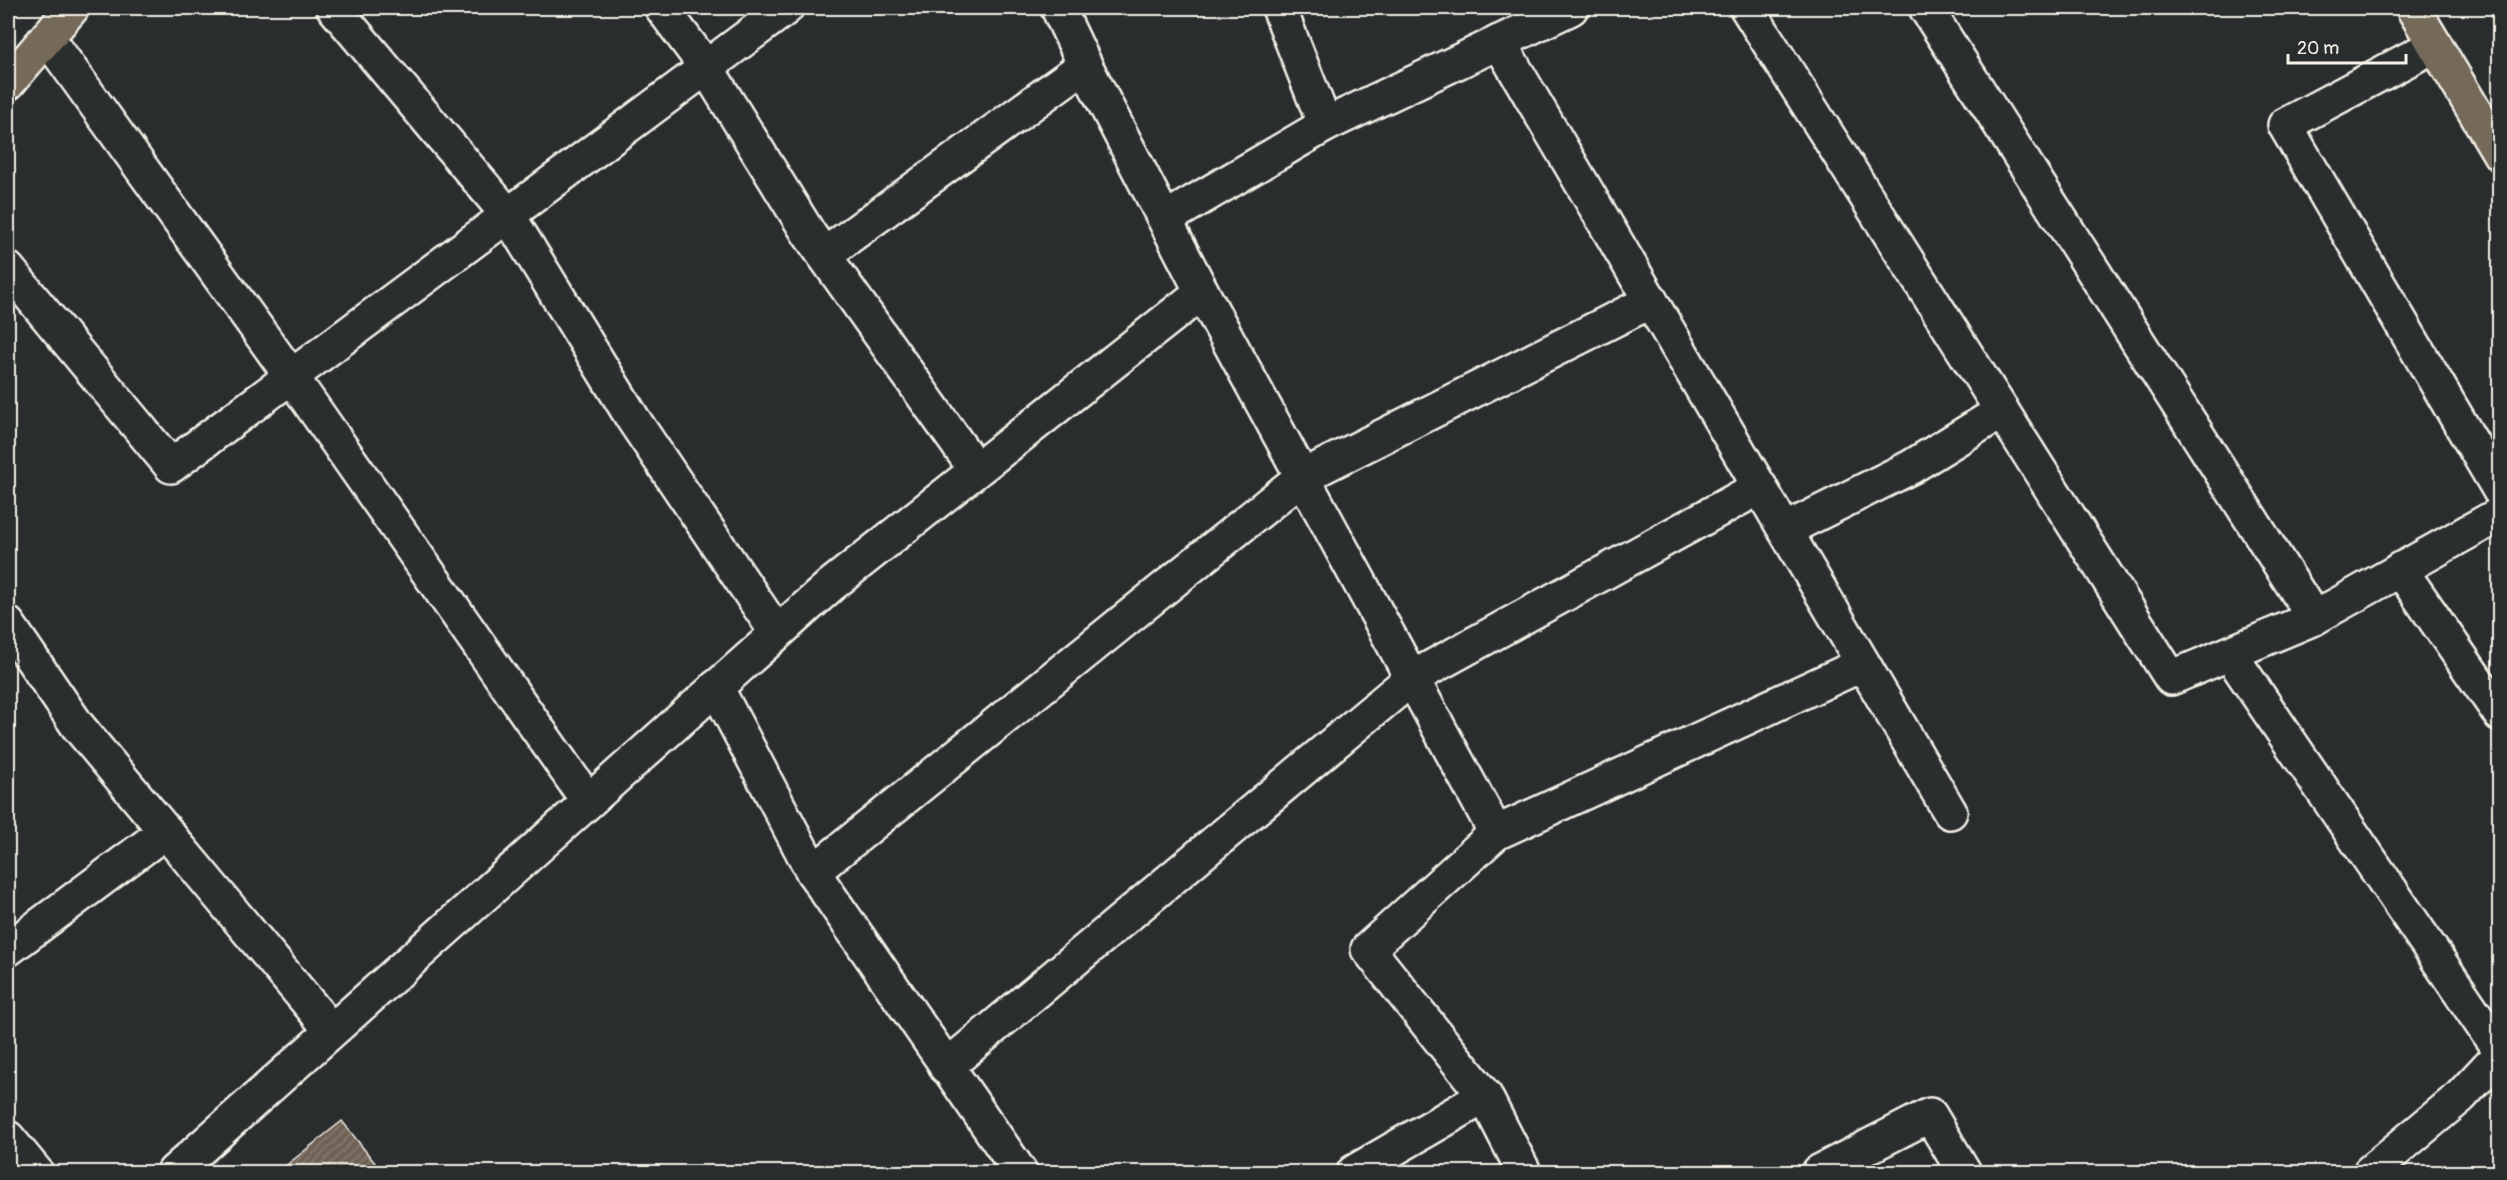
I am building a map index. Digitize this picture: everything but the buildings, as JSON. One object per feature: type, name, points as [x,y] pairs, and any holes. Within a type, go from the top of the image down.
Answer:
[{"type":"main road","points":[[8,83],[72,8]]},
{"type":"main road","points":[[2413,8],[2499,154]]},
{"type":"street","points":[[334,8],[508,215],[633,419],[777,633]]},
{"type":"street","points":[[662,8],[706,67],[824,255],[976,470]]},
{"type":"street","points":[[8,269],[171,466],[786,8]]},
{"type":"street","points":[[1058,8],[1202,292],[1496,833]]},
{"type":"street","points":[[1279,8],[1325,125]]},
{"type":"street","points":[[1165,219],[1325,125],[1568,8]]},
{"type":"street","points":[[1747,8],[2171,678],[2314,618],[2499,514]]},
{"type":"street","points":[[1926,8],[2314,618]]},
{"type":"street","points":[[47,37],[291,376],[588,801]]},
{"type":"street","points":[[1499,42],[1950,812]]},
{"type":"street","points":[[2435,45],[2285,124],[2499,491]]},
{"type":"street","points":[[824,255],[1085,65]]},
{"type":"street","points":[[174,1173],[331,1030],[831,585],[1202,292]]},
{"type":"street","points":[[813,872],[1302,477],[1651,301]]},
{"type":"street","points":[[1785,530],[1911,467],[2002,411]]},
{"type":"street","points":[[946,1067],[1412,678],[1760,487]]},
{"type":"street","points":[[2400,569],[2499,714]]},
{"type":"street","points":[[8,624],[77,725],[331,1030]]},
{"type":"street","points":[[2230,654],[2499,1053],[2460,1097],[2370,1173]]},
{"type":"street","points":[[1524,1173],[1485,1096],[1368,949],[1496,833],[1863,664]]},
{"type":"street","points":[[716,687],[813,872],[1020,1173]]},
{"type":"street","points":[[8,949],[166,831]]},
{"type":"street","points":[[1354,1173],[1485,1096]]},
{"type":"street","points":[[1819,1173],[1930,1115],[1964,1173]]},
{"type":"street","points":[[8,1138],[36,1173]]}]
